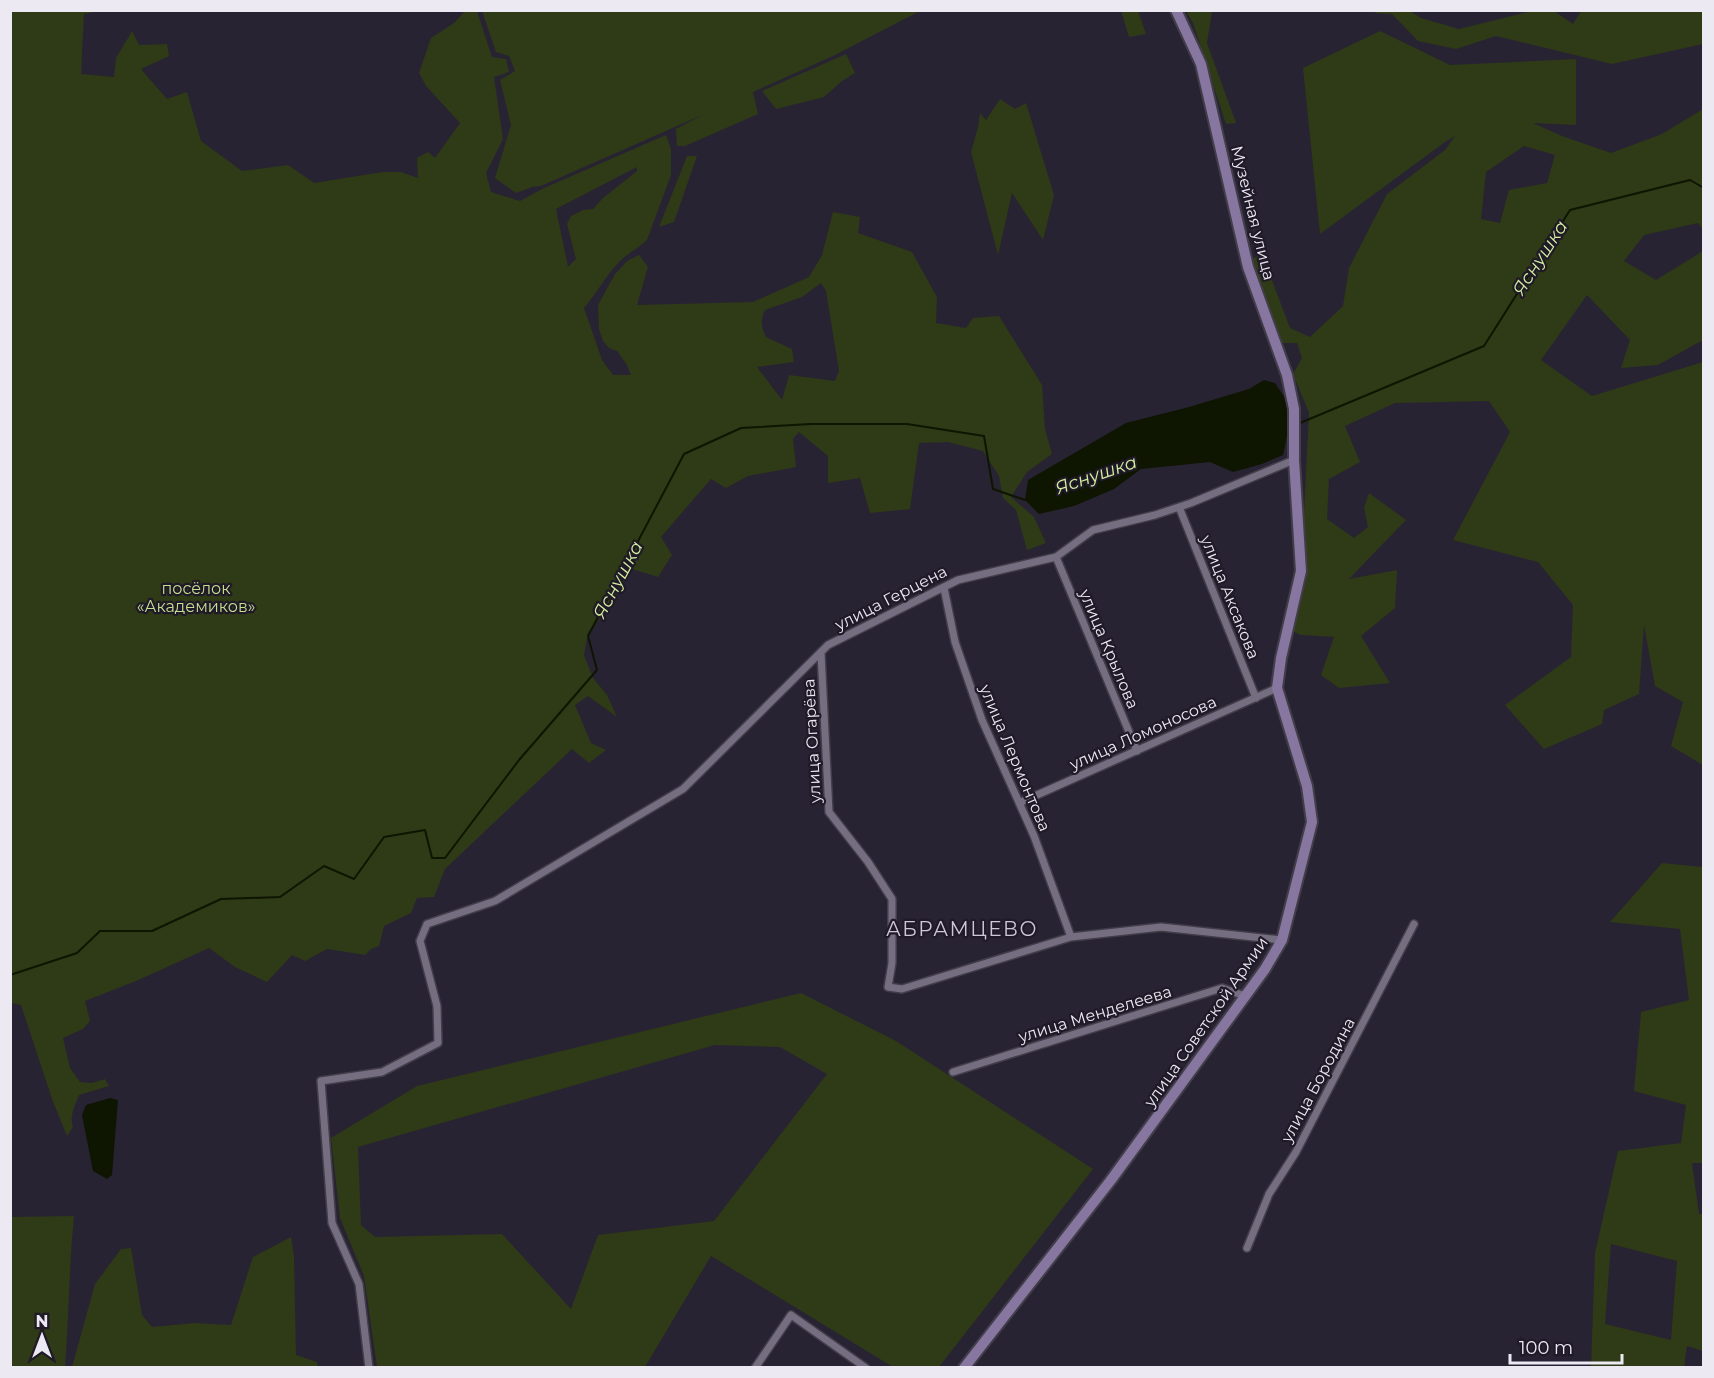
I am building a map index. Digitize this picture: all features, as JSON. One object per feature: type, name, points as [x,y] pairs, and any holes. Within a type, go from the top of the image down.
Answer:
[{"type":"street","name":"Музейная улица","points":[[1176,10],[1201,64],[1248,267],[1287,375],[1294,409],[1294,460]]},
{"type":"street","name":"улица Герцена","points":[[369,1368],[359,1284],[332,1222],[321,1081],[382,1072],[438,1043],[437,1006],[420,941],[427,924],[495,901],[683,789],[828,645],[958,580],[1056,557],[1093,530],[1179,507],[1294,460]]},
{"type":"street","name":"улица Советской Армии","points":[[964,1368],[1111,1180],[1265,969],[1282,940],[1312,822],[1306,786],[1277,688],[1281,658],[1301,571],[1294,460]]},
{"type":"street","name":"улица Аксакова","points":[[1179,507],[1256,698]]},
{"type":"street","name":"улица Крылова","points":[[1056,557],[1137,751]]},
{"type":"street","name":"улица Лермонтова","points":[[944,588],[955,642],[982,720],[1038,848],[1071,937]]},
{"type":"street","name":"улица Огарёва","points":[[821,653],[829,812],[868,862],[892,899],[892,963],[888,987],[902,989],[1071,937]]},
{"type":"street","name":"улица Ломоносова","points":[[1019,803],[1277,688]]},
{"type":"street","name":"улица Бородина","points":[[1247,1248],[1269,1194],[1296,1152],[1414,924]]},
{"type":"street","points":[[1071,937],[1161,927],[1282,940]]},
{"type":"street","name":"улица Менделеева","points":[[953,1072],[1222,988],[1245,996]]},
{"type":"street","points":[[755,1368],[791,1315],[866,1368]]},
{"type":"green space","points":[[482,10],[920,11],[833,56],[753,92],[758,114],[685,146],[677,146],[676,129],[702,115],[541,186],[516,193],[495,178],[511,125],[500,80],[515,71],[509,56],[496,52]]},
{"type":"green space","name":"посёлок «Академиков»","points":[[10,11],[99,11],[84,14],[81,74],[114,77],[116,58],[132,31],[139,45],[167,44],[169,56],[141,69],[167,99],[187,92],[201,141],[242,171],[288,165],[314,183],[383,172],[401,172],[418,178],[417,158],[428,152],[435,158],[460,123],[426,86],[419,73],[431,38],[454,23],[465,11],[477,11],[492,57],[506,59],[509,72],[494,77],[503,139],[486,173],[491,192],[520,201],[544,188],[666,135],[671,149],[671,175],[647,240],[615,266],[584,308],[602,360],[613,375],[631,375],[617,351],[609,348],[603,341],[599,329],[598,305],[615,274],[627,261],[639,255],[648,267],[637,305],[753,302],[809,277],[822,255],[833,212],[860,217],[858,233],[912,252],[937,297],[936,323],[966,328],[973,318],[999,316],[1042,385],[1045,429],[1052,454],[1027,472],[1011,497],[1034,517],[1046,543],[1027,550],[1016,510],[1003,498],[999,476],[983,451],[948,442],[919,443],[910,509],[870,513],[860,478],[828,483],[828,456],[799,432],[793,439],[796,467],[748,476],[726,488],[711,479],[661,537],[672,555],[658,577],[632,569],[609,607],[588,632],[584,655],[593,678],[607,695],[617,717],[588,696],[575,705],[591,743],[606,750],[589,763],[572,749],[445,869],[434,897],[417,898],[411,913],[384,926],[379,946],[371,949],[365,955],[327,949],[305,961],[292,955],[267,982],[235,967],[209,948],[85,1001],[90,1021],[83,1029],[63,1038],[70,1068],[80,1082],[92,1083],[105,1079],[109,1086],[79,1095],[72,1115],[73,1127],[67,1136],[52,1099],[21,1005],[11,1003]],"holes":[[[637,167],[637,171],[593,209],[583,210],[571,216],[567,224],[576,259],[568,267],[556,209]],[[821,283],[826,291],[839,371],[835,381],[789,375],[782,400],[757,367],[794,362],[792,349],[766,337],[762,317],[765,310],[802,297]]]},
{"type":"green space","points":[[1121,11],[1138,11],[1146,34],[1129,37]]},
{"type":"green space","points":[[1186,11],[1212,11],[1207,43],[1236,123],[1226,124],[1193,23]]},
{"type":"green space","points":[[1376,11],[1410,11],[1421,18],[1459,29],[1532,11],[1554,11],[1573,24],[1581,11],[1703,11],[1703,44],[1612,64],[1496,36],[1456,49],[1418,41],[1392,14],[1375,13]]},
{"type":"green space","points":[[1380,31],[1450,65],[1576,59],[1576,125],[1533,123],[1611,153],[1662,134],[1703,109],[1703,229],[1698,223],[1644,235],[1624,261],[1656,280],[1703,251],[1703,340],[1658,365],[1621,368],[1630,340],[1587,295],[1541,360],[1592,396],[1703,362],[1703,765],[1671,746],[1683,702],[1655,686],[1644,625],[1639,694],[1604,710],[1602,724],[1544,749],[1505,705],[1571,657],[1573,605],[1538,562],[1453,540],[1510,432],[1489,401],[1395,403],[1345,426],[1360,462],[1329,479],[1327,519],[1354,538],[1368,527],[1364,508],[1369,493],[1406,520],[1349,579],[1397,570],[1395,608],[1361,636],[1390,683],[1339,688],[1321,675],[1334,637],[1301,635],[1292,631],[1306,572],[1303,533],[1309,413],[1293,374],[1302,358],[1297,343],[1279,343],[1252,259],[1262,254],[1290,328],[1310,337],[1343,306],[1349,268],[1387,194],[1445,150],[1455,136],[1320,234],[1303,68]],"holes":[[[1524,146],[1555,155],[1547,183],[1509,190],[1500,223],[1481,219],[1486,172]]]},
{"type":"green space","points":[[846,54],[855,73],[824,97],[776,109],[762,91]]},
{"type":"green space","points":[[1000,99],[1015,109],[1026,103],[1054,195],[1043,240],[1012,193],[998,255],[971,152],[980,113],[986,120]]},
{"type":"green space","points":[[687,156],[697,156],[674,222],[659,227]]},
{"type":"green space","points":[[1662,863],[1702,867],[1703,864],[1704,1163],[1692,1163],[1699,1214],[1703,1214],[1703,1351],[1687,1346],[1684,1367],[1591,1367],[1595,1253],[1618,1151],[1681,1143],[1686,1105],[1634,1091],[1641,1012],[1689,1000],[1680,929],[1610,922]],"holes":[[[1611,1244],[1677,1261],[1671,1340],[1605,1324]]]},
{"type":"green space","points":[[801,993],[896,1041],[1093,1169],[939,1367],[893,1367],[711,1256],[645,1367],[377,1367],[364,1276],[340,1218],[331,1138],[417,1086]],"holes":[[[715,1045],[780,1047],[827,1074],[714,1221],[598,1235],[571,1309],[502,1234],[375,1237],[361,1225],[358,1147]]]},
{"type":"green space","points":[[74,1216],[65,1367],[11,1367],[11,1217]]},
{"type":"green space","points":[[291,1237],[294,1257],[296,1355],[317,1362],[318,1367],[72,1367],[95,1284],[121,1249],[131,1248],[142,1315],[152,1327],[195,1323],[231,1325],[253,1257]]},
{"type":"water","points":[[1264,380],[1275,383],[1287,401],[1288,430],[1283,455],[1233,472],[1210,462],[1141,469],[1114,489],[1074,506],[1039,514],[1025,500],[1028,480],[1126,423],[1249,389]]},
{"type":"water","points":[[110,1098],[118,1100],[112,1175],[107,1179],[93,1171],[82,1115],[86,1105]]},
{"type":"waterway","name":"Яснушка","points":[[1300,423],[1484,346],[1570,210],[1690,180],[1704,188]]},
{"type":"waterway","name":"Яснушка","points":[[10,975],[77,953],[100,931],[152,931],[221,899],[280,897],[324,866],[354,879],[384,837],[425,830],[432,858],[445,858],[519,760],[597,670],[588,636],[684,454],[741,428],[811,424],[907,424],[984,436],[993,489],[1027,500]]},
{"type":"district","name":"АБРАМЦЕВО","points":[[962,929]]}]
